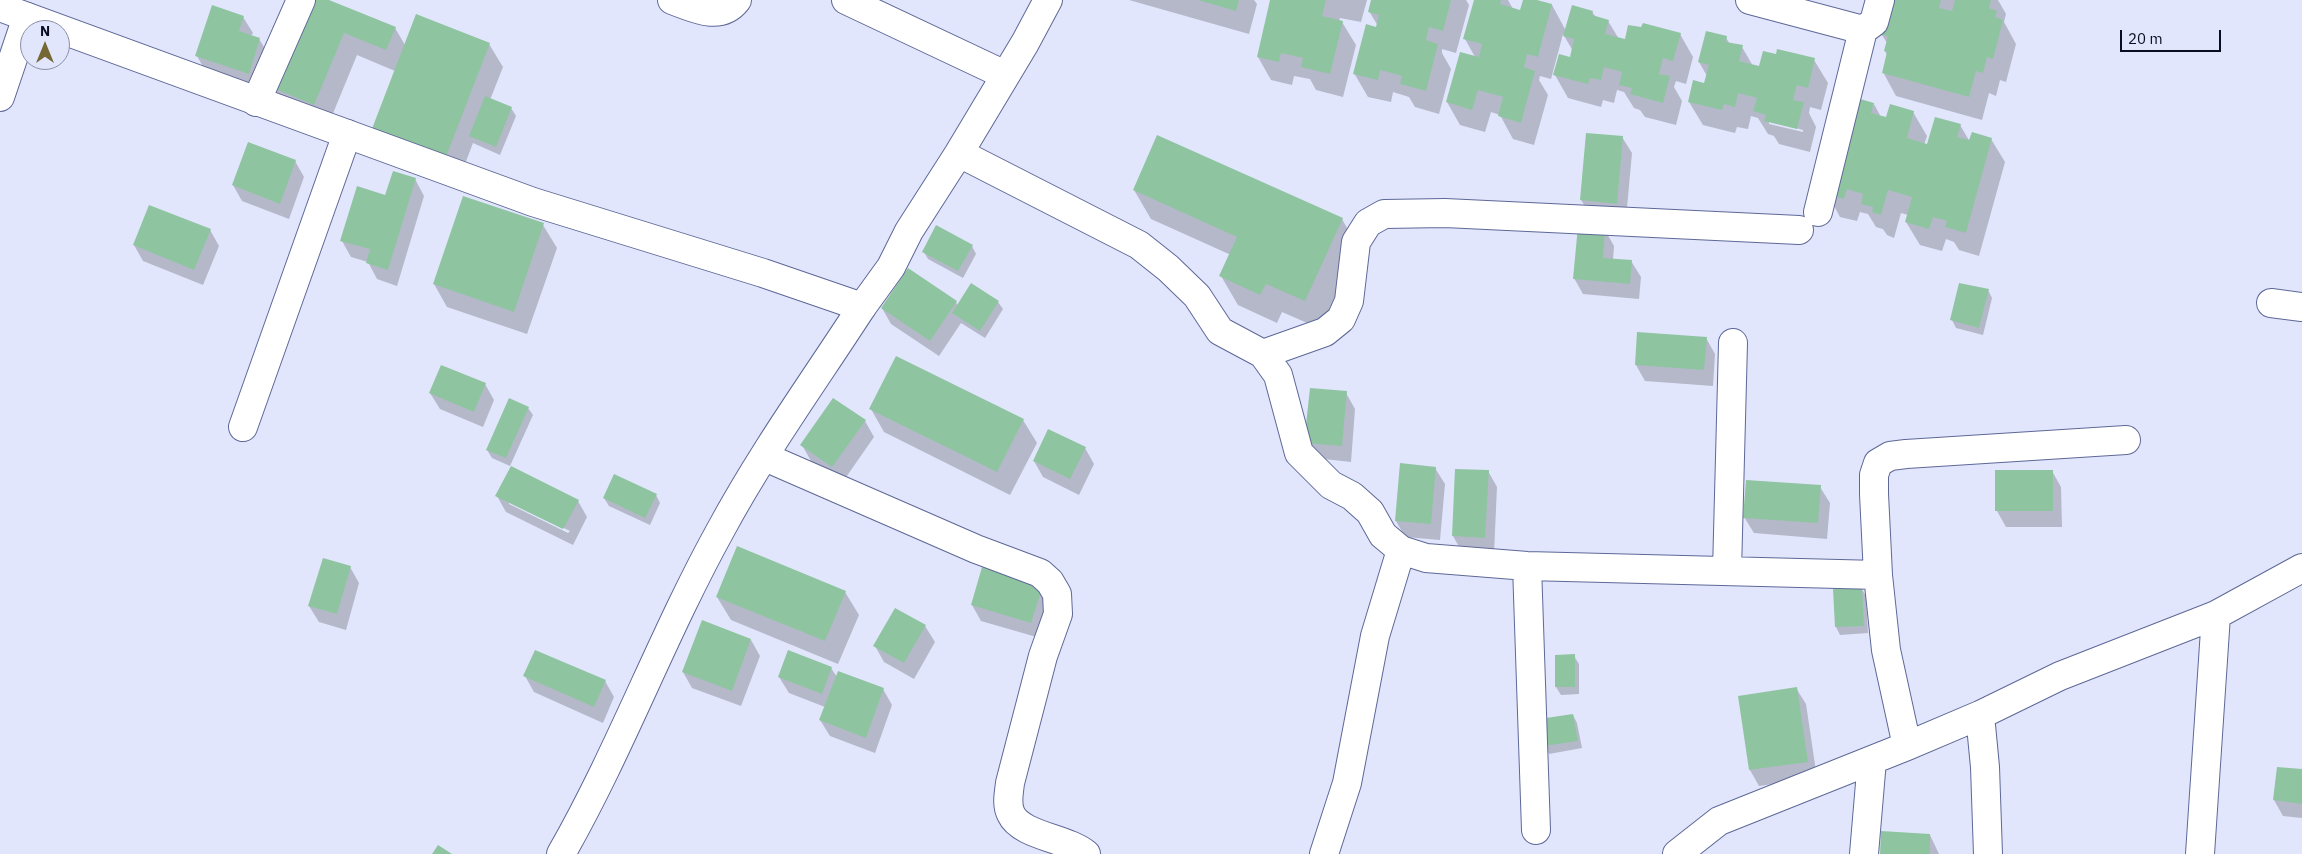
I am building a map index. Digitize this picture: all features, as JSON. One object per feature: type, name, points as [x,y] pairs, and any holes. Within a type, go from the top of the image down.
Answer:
[{"type":"street","points":[[256,102],[300,0]]},
{"type":"street","points":[[672,0],[702,10],[716,12],[730,9],[737,0]]},
{"type":"street","points":[[846,0],[1005,75]]},
{"type":"street","points":[[561,854],[611,761],[686,598],[716,538],[765,457],[862,307],[891,267],[909,231],[959,153],[1048,0]]},
{"type":"street","points":[[1751,0],[1863,30]]},
{"type":"street","points":[[1264,354],[1325,332],[1341,319],[1349,301],[1356,242],[1368,223],[1384,214],[1445,213],[1808,221],[1863,30],[1874,22],[1880,0]]},
{"type":"street","points":[[0,7],[533,202],[764,273],[862,307]]},
{"type":"street","points":[[0,97],[27,17]]},
{"type":"street","points":[[242,427],[347,134]]},
{"type":"street","points":[[959,153],[1139,245],[1198,296],[1220,331],[1264,354],[1278,375],[1298,453],[1331,485],[1352,496],[1370,512],[1383,535],[1401,550],[1426,558],[1527,566],[1878,575]]},
{"type":"street","points":[[2271,304],[2302,307]]},
{"type":"street","points":[[1727,571],[1732,343]]},
{"type":"street","points":[[1907,746],[1886,650],[1878,575],[1874,475],[1878,463],[1890,456],[2126,440]]},
{"type":"street","points":[[765,457],[976,549],[1040,573],[1050,582],[1057,594],[1058,614],[1043,656],[1014,765],[1008,804],[1011,816],[1022,827],[1077,846],[1086,854]]},
{"type":"street","points":[[1324,854],[1347,783],[1376,636],[1401,550]]},
{"type":"street","points":[[1527,566],[1536,830]]},
{"type":"street","points":[[1677,854],[1720,821],[1980,715],[2060,676],[2216,615],[2302,568]]},
{"type":"street","points":[[2200,854],[2216,615]]},
{"type":"street","points":[[1980,715],[1985,767],[1988,854]]},
{"type":"street","points":[[1864,854],[1872,760]]},
{"type":"building","points":[[309,0],[329,0],[396,27],[386,50],[344,33],[314,105],[273,88]]},
{"type":"building","points":[[1198,0],[1239,0],[1236,11]]},
{"type":"building","points":[[1270,0],[1326,0],[1322,16],[1343,21],[1330,74],[1301,67],[1303,58],[1281,53],[1279,62],[1257,57]]},
{"type":"building","points":[[1371,0],[1451,0],[1443,31],[1429,27],[1426,40],[1438,44],[1426,91],[1400,84],[1402,76],[1380,70],[1378,80],[1353,74],[1366,24],[1376,27],[1379,15],[1368,12]]},
{"type":"building","points":[[1474,0],[1501,0],[1500,4],[1520,10],[1523,0],[1537,0],[1552,4],[1538,57],[1527,54],[1524,67],[1535,71],[1521,123],[1498,116],[1503,97],[1478,90],[1472,110],[1446,102],[1460,52],[1479,57],[1482,44],[1463,39]]},
{"type":"building","points":[[1895,0],[1941,0],[1939,8],[1952,11],[1955,0],[1991,0],[1989,8],[1997,11],[1995,17],[2003,20],[1993,59],[1987,57],[1983,73],[1976,71],[1969,97],[1882,73],[1887,52],[1884,51],[1888,36],[1881,35],[1889,2],[1894,3]]},
{"type":"building","points":[[212,5],[244,16],[239,31],[260,38],[249,74],[195,56]]},
{"type":"building","points":[[1572,5],[1593,11],[1592,15],[1609,20],[1605,34],[1625,39],[1628,25],[1641,27],[1643,23],[1681,33],[1673,61],[1663,58],[1659,74],[1670,76],[1663,103],[1630,94],[1632,88],[1619,85],[1622,72],[1604,67],[1601,80],[1590,78],[1588,84],[1553,75],[1559,54],[1570,57],[1574,39],[1563,36]]},
{"type":"building","points":[[416,14],[490,43],[444,162],[370,134]]},
{"type":"building","points":[[1706,31],[1727,36],[1726,42],[1743,45],[1739,61],[1759,66],[1763,51],[1776,54],[1777,49],[1815,58],[1808,88],[1797,85],[1793,100],[1804,102],[1797,129],[1764,121],[1766,115],[1753,111],[1757,98],[1738,93],[1735,107],[1724,104],[1722,110],[1688,102],[1693,80],[1704,83],[1709,65],[1698,62]]},
{"type":"building","points":[[485,96],[512,107],[496,147],[469,136]]},
{"type":"building","points":[[1853,97],[1874,103],[1871,113],[1886,117],[1890,104],[1914,111],[1907,138],[1927,144],[1935,117],[1961,124],[1957,137],[1969,140],[1972,132],[1992,138],[1966,233],[1945,227],[1947,221],[1933,217],[1929,229],[1905,222],[1912,197],[1888,190],[1881,215],[1872,212],[1873,207],[1861,204],[1863,194],[1847,189],[1844,199],[1826,194]]},
{"type":"building","points":[[1586,133],[1623,136],[1617,204],[1580,200]]},
{"type":"building","points":[[1157,135],[1343,218],[1305,301],[1266,284],[1260,295],[1219,276],[1237,237],[1133,190]]},
{"type":"building","points":[[248,142],[296,160],[280,204],[232,185]]},
{"type":"building","points":[[393,171],[416,178],[388,270],[366,263],[370,249],[340,241],[357,186],[385,195]]},
{"type":"building","points":[[463,196],[544,223],[514,312],[433,284]]},
{"type":"building","points":[[149,205],[211,229],[194,270],[133,245]]},
{"type":"building","points":[[936,225],[973,245],[958,271],[922,252]]},
{"type":"building","points":[[1578,226],[1605,229],[1603,258],[1632,260],[1630,284],[1573,279]]},
{"type":"building","points":[[908,268],[957,301],[930,341],[881,308]]},
{"type":"building","points":[[971,283],[999,301],[980,331],[952,313]]},
{"type":"building","points":[[1959,283],[1989,289],[1979,328],[1950,320]]},
{"type":"building","points":[[1637,332],[1707,337],[1704,370],[1635,365]]},
{"type":"building","points":[[896,356],[1024,419],[997,472],[869,409]]},
{"type":"building","points":[[441,365],[486,383],[474,412],[429,393]]},
{"type":"building","points":[[1310,388],[1347,391],[1342,446],[1304,443]]},
{"type":"building","points":[[509,398],[529,407],[506,458],[486,450]]},
{"type":"building","points":[[833,398],[866,420],[832,467],[800,445]]},
{"type":"building","points":[[1048,429],[1086,447],[1070,479],[1033,461]]},
{"type":"building","points":[[1400,463],[1436,467],[1431,524],[1395,521]]},
{"type":"building","points":[[511,466],[579,500],[563,529],[495,496]]},
{"type":"building","points":[[1455,469],[1489,470],[1485,538],[1452,536]]},
{"type":"building","points":[[1995,470],[2053,470],[2053,511],[1995,511]]},
{"type":"building","points":[[614,474],[657,494],[645,518],[603,498]]},
{"type":"building","points":[[1746,480],[1821,485],[1818,523],[1743,518]]},
{"type":"building","points":[[737,546],[846,591],[825,641],[716,597]]},
{"type":"building","points":[[323,558],[351,566],[337,614],[308,606]]},
{"type":"building","points":[[982,567],[1043,585],[1031,623],[971,605]]},
{"type":"building","points":[[1862,587],[1864,626],[1835,627],[1833,589]]},
{"type":"building","points":[[895,608],[926,625],[904,663],[873,646]]},
{"type":"building","points":[[702,620],[751,639],[732,691],[682,672]]},
{"type":"building","points":[[535,650],[606,680],[594,707],[523,676]]},
{"type":"building","points":[[788,650],[832,667],[822,694],[778,677]]},
{"type":"building","points":[[1575,654],[1575,687],[1555,687],[1555,655]]},
{"type":"building","points":[[838,671],[884,688],[866,738],[819,720]]},
{"type":"building","points":[[1797,687],[1808,762],[1749,770],[1738,696]]},
{"type":"building","points":[[1573,714],[1578,741],[1544,746],[1539,719]]},
{"type":"building","points":[[2277,767],[2302,769],[2302,804],[2273,800]]},
{"type":"building","points":[[1881,831],[1930,834],[1930,854],[1880,854]]},
{"type":"building","points":[[438,845],[452,854],[432,854]]}]
